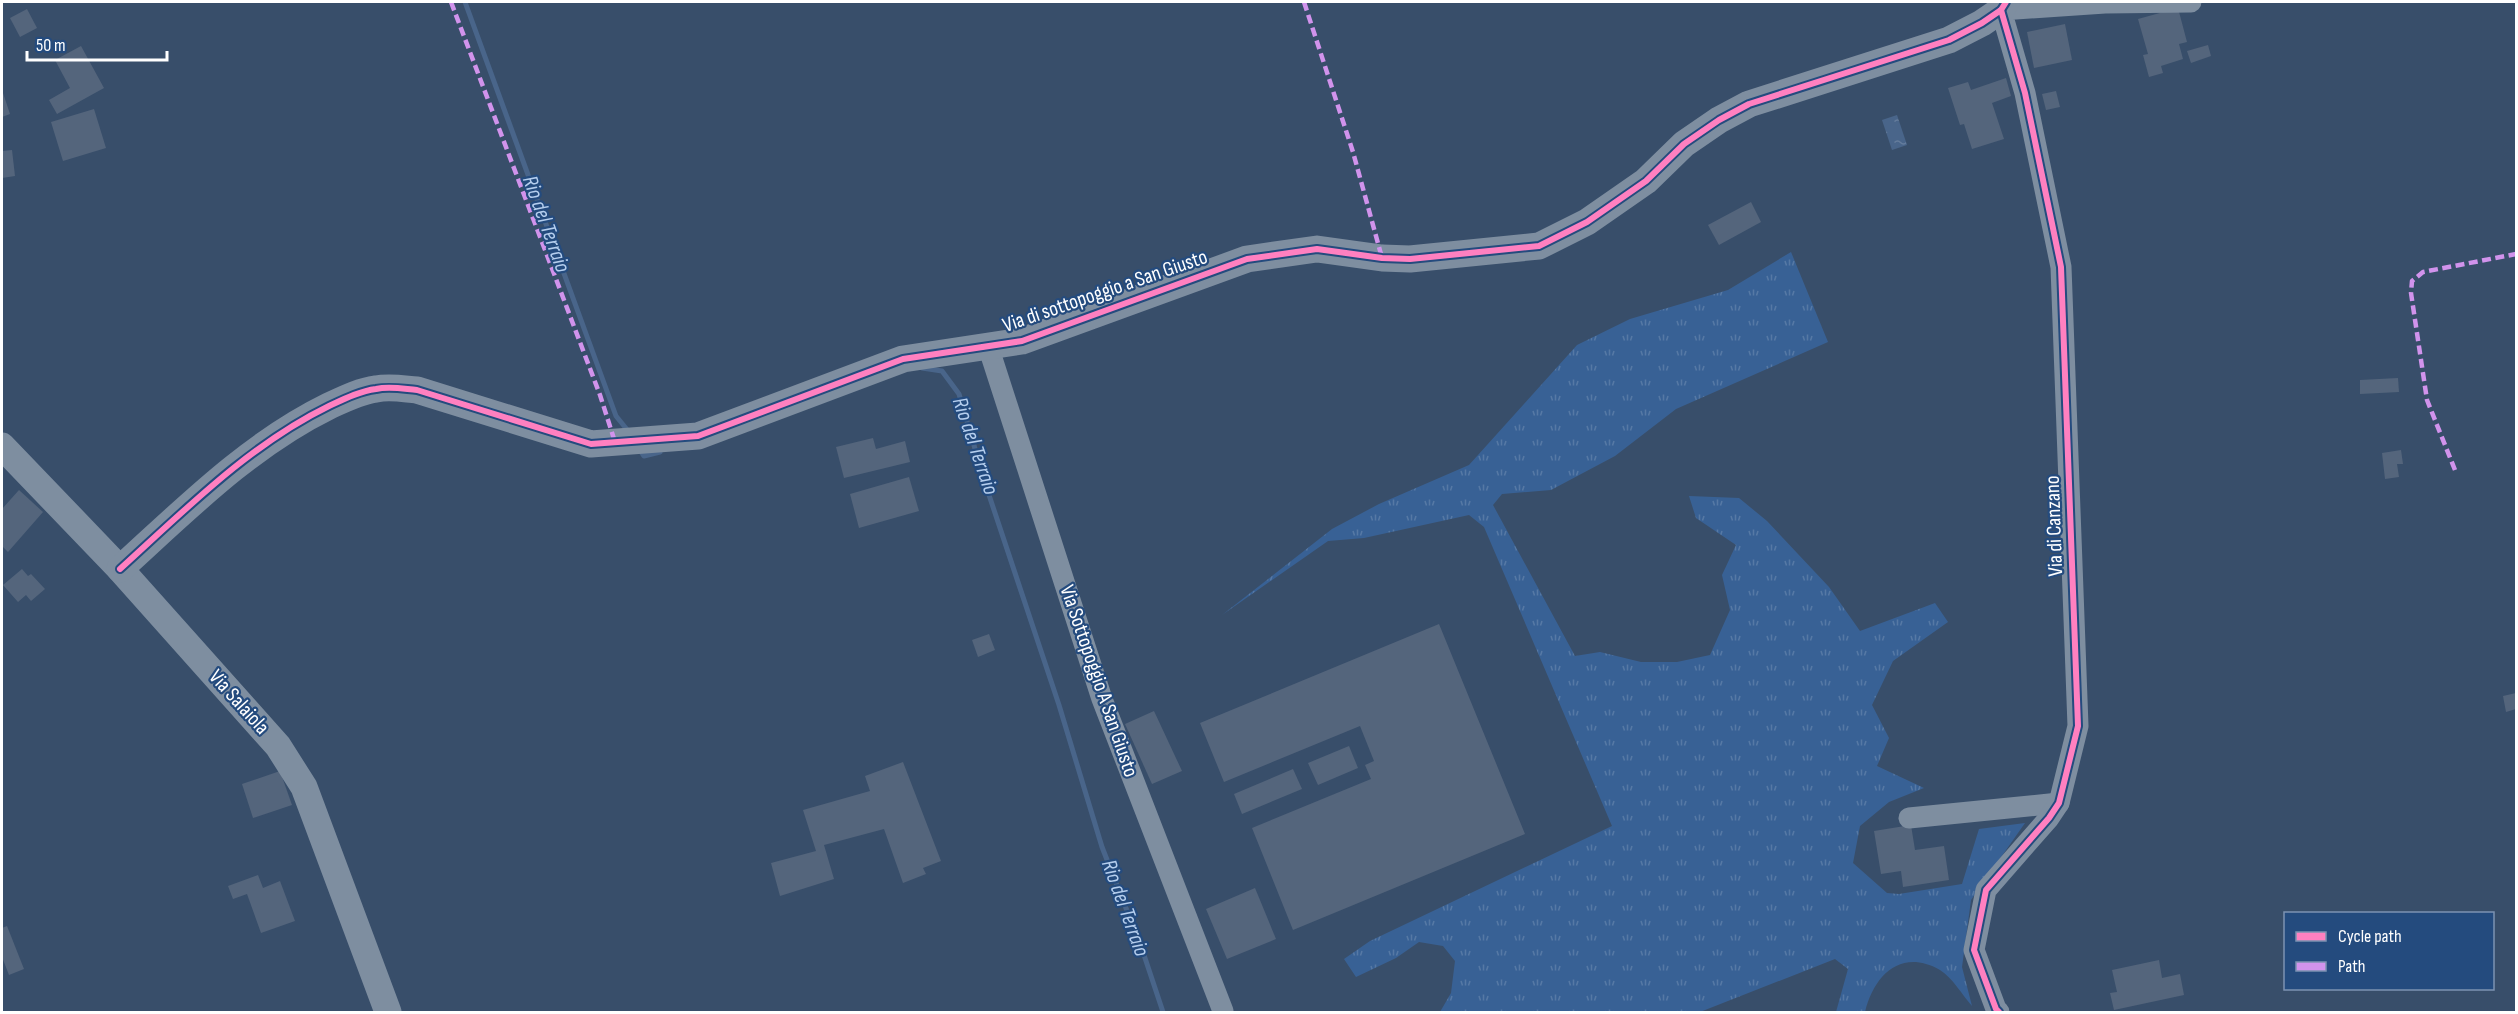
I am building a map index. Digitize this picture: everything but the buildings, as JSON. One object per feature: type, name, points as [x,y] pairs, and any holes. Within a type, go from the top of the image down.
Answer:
[{"type":"street","points":[[2003,5],[2191,2]]},
{"type":"street","name":"Via di sottopoggio a San Giusto","points":[[120,568],[206,492],[276,435],[350,396],[393,387],[417,390],[591,444],[698,436],[903,359],[1022,341],[1247,259],[1317,249],[1382,258],[1410,259],[1539,246],[1587,222],[1646,181],[1684,144],[1719,120],[1749,104],[1949,40],[1969,32],[2003,5]]},
{"type":"street","name":"Via di Canzano","points":[[2000,1012],[1996,1009],[1974,950],[1986,890],[2059,803],[2078,726],[2061,267],[2025,93],[2003,5]]},
{"type":"street","name":"Via Sottopoggio A San Giusto","points":[[988,346],[1102,699],[1223,1011]]},
{"type":"street","name":"Via Salaiola","points":[[2,446],[120,568],[278,746],[304,788],[388,1012]]},
{"type":"street","points":[[1909,819],[2059,803]]},
{"type":"green space","points":[[1791,252],[1828,342],[1676,409],[1615,456],[1551,490],[1502,494],[1493,505],[1575,656],[1600,652],[1641,662],[1677,662],[1710,655],[1730,610],[1722,575],[1736,545],[1696,518],[1689,496],[1739,498],[1767,521],[1829,587],[1860,631],[1935,603],[1948,622],[1893,661],[1872,705],[1889,738],[1877,766],[1924,788],[1889,802],[1860,826],[1853,863],[1887,893],[1899,894],[1962,884],[1979,829],[2025,823],[1971,900],[1962,967],[1972,1006],[1940,970],[1913,962],[1891,969],[1882,977],[1869,999],[1865,1012],[1836,1012],[1848,969],[1835,959],[1700,1012],[1440,1012],[1451,993],[1455,961],[1443,946],[1419,942],[1396,958],[1356,977],[1344,959],[1370,941],[1612,826],[1484,527],[1469,515],[1364,538],[1328,541],[1222,615],[1332,529],[1379,504],[1469,465],[1577,345],[1630,319],[1728,290]]},
{"type":"water","points":[[1897,115],[1907,145],[1892,150],[1882,120]]},
{"type":"waterway","name":"Rio del Terraio","points":[[465,2],[616,416],[629,432]]},
{"type":"waterway","name":"Rio del Terraio","points":[[922,368],[942,371],[959,394],[985,483],[1059,705],[1102,847],[1142,949],[1163,1012]]},
{"type":"waterway","name":"Rio del Terraio","points":[[640,450],[644,456],[660,452]]},
{"type":"marked path","points":[[451,2],[600,395],[615,442]]},
{"type":"marked path","points":[[1304,2],[1353,152],[1382,258]]},
{"type":"marked path","points":[[2455,470],[2427,400],[2411,293],[2412,281],[2423,272],[2516,254]]},
{"type":"cycle path","points":[[120,569],[245,459],[300,422],[329,406],[364,392],[386,388],[417,390],[591,444],[698,436],[903,359],[1022,341],[1247,259],[1317,249],[1382,258],[1410,259],[1539,246],[1587,222],[1646,181],[1684,144],[1719,120],[1749,104],[1949,40],[1982,23],[2001,10],[2006,2]]},
{"type":"cycle path","points":[[1999,1012],[1974,950],[1986,890],[2049,818],[2059,803],[2078,726],[2061,267],[2025,93],[2001,10]]}]
